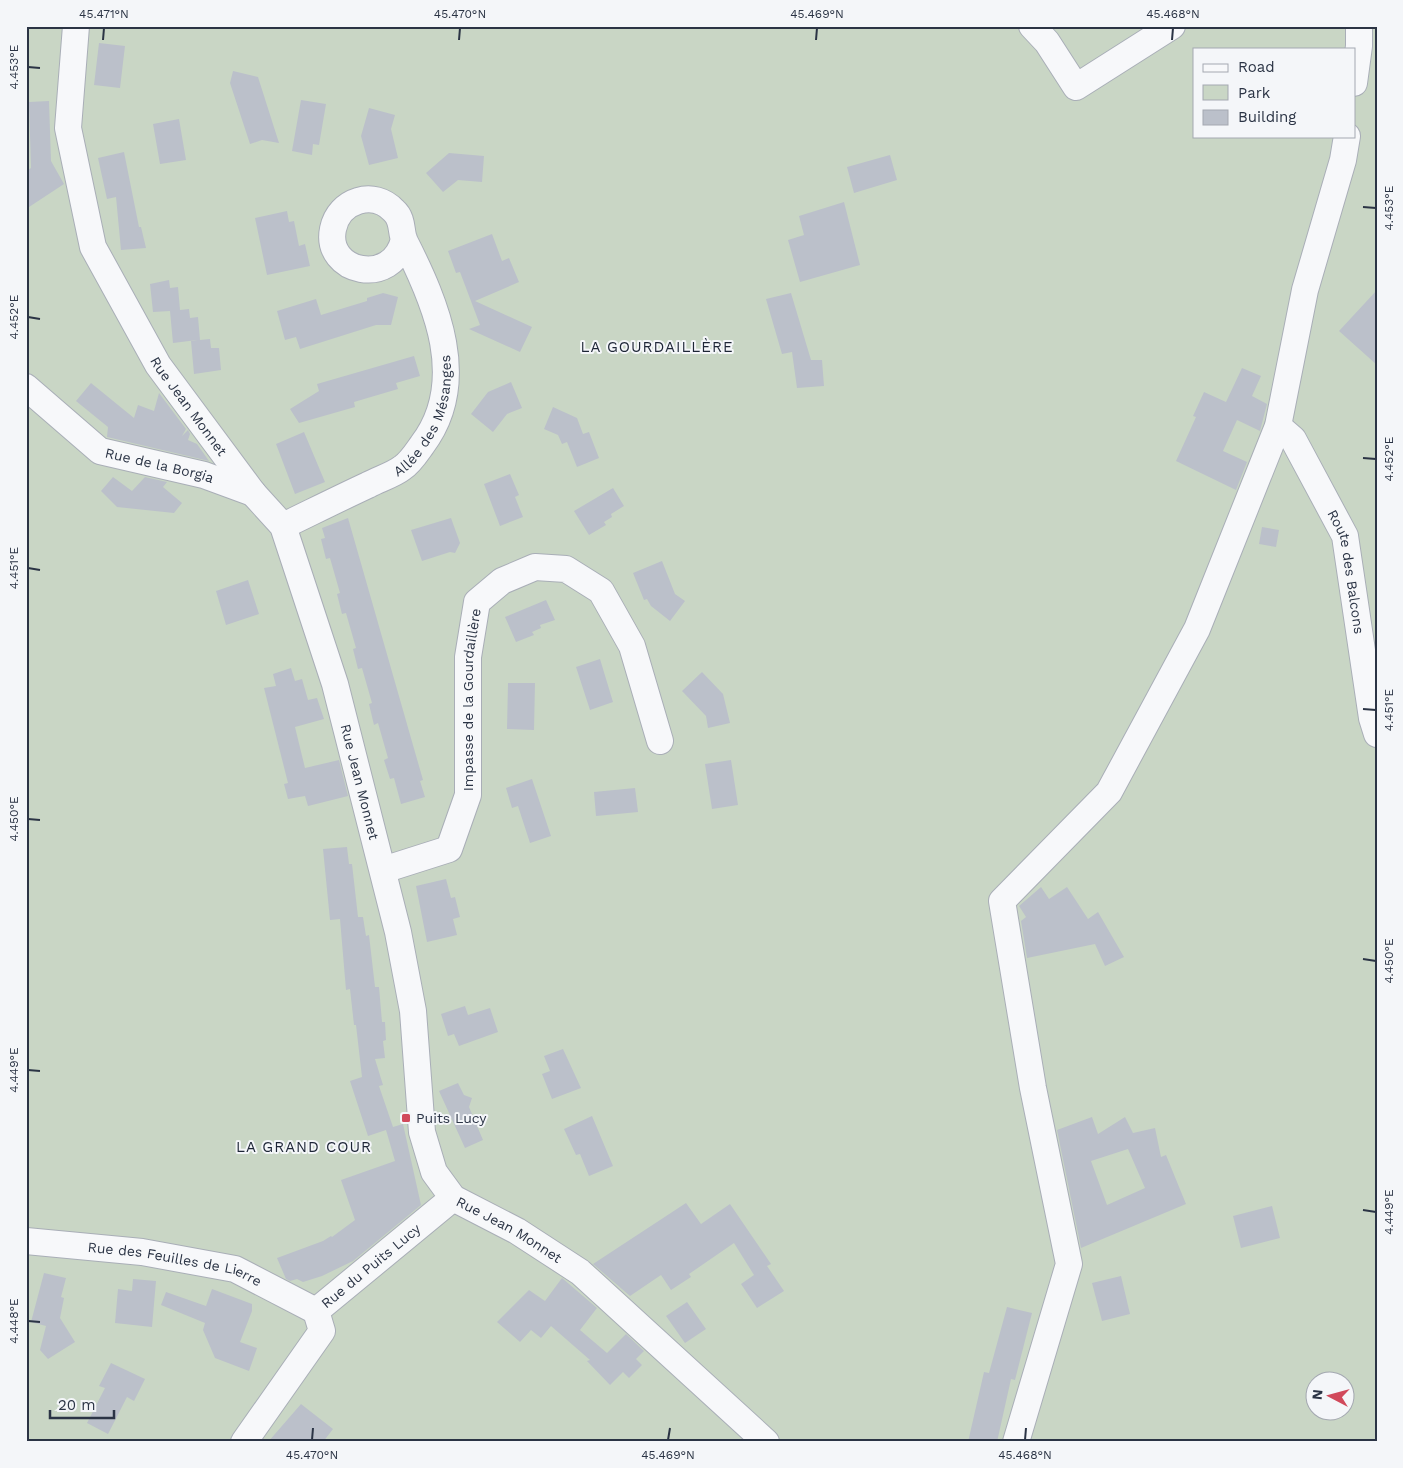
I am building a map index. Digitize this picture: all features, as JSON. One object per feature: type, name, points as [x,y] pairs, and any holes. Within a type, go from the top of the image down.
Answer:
[{"type":"street","name":"Rue Jean Monnet","points":[[76,26],[68,128],[93,247],[158,365],[253,493],[283,526],[335,684],[398,932],[413,1011],[422,1132],[434,1172],[453,1198],[518,1231],[580,1272],[766,1442]]},
{"type":"street","points":[[1032,26],[1047,42],[1076,87],[1172,26]]},
{"type":"street","points":[[1356,68],[1359,26]]},
{"type":"street","points":[[1016,1442],[1069,1264],[1033,1088],[1002,902],[1110,792],[1196,629],[1278,426],[1305,290],[1343,160],[1347,138]]},
{"type":"street","name":"Allée des Mésanges","points":[[283,526],[403,468],[423,444],[438,414],[446,379],[444,348],[435,306],[404,239]]},
{"type":"street","name":"Rue de la Borgia","points":[[26,387],[100,451],[204,475],[253,493]]},
{"type":"street","name":"Route des Balcons","points":[[1278,426],[1293,439],[1345,536],[1372,718],[1377,734]]},
{"type":"street","name":"Impasse de la Gourdaillère","points":[[383,870],[449,849],[468,796],[468,657],[477,602],[502,581],[534,567],[566,569],[601,591],[632,646],[660,741]]},
{"type":"street","name":"Rue du Puits Lucy","points":[[244,1442],[322,1331],[316,1312],[453,1198]]},
{"type":"street","name":"Rue des Feuilles de Lierre","points":[[26,1241],[142,1252],[235,1269],[316,1312]]},
{"type":"green space","points":[[26,26],[1377,26],[1377,1442],[26,1442]]},
{"type":"building","points":[[99,43],[125,46],[120,88],[94,85]]},
{"type":"building","points":[[233,71],[258,77],[279,143],[262,140],[250,144],[230,83]]},
{"type":"building","points":[[301,100],[326,104],[319,145],[313,144],[312,155],[292,151]]},
{"type":"building","points":[[49,101],[51,161],[64,184],[26,209],[26,171],[31,168],[29,102]]},
{"type":"building","points":[[369,108],[395,115],[391,129],[398,158],[369,165],[361,136]]},
{"type":"building","points":[[179,119],[186,160],[160,164],[153,124]]},
{"type":"building","points":[[124,152],[139,227],[141,227],[146,248],[121,250],[116,197],[107,199],[98,158]]},
{"type":"building","points":[[449,153],[484,156],[482,182],[458,180],[443,192],[426,173]]},
{"type":"building","points":[[890,155],[897,180],[854,193],[847,167]]},
{"type":"building","points":[[844,202],[860,265],[800,282],[788,240],[804,235],[799,216]]},
{"type":"building","points":[[287,211],[289,222],[294,221],[299,246],[305,244],[310,266],[267,275],[255,218]]},
{"type":"building","points":[[492,234],[502,261],[509,258],[519,282],[475,301],[532,327],[520,352],[469,329],[480,325],[460,272],[456,273],[448,251]]},
{"type":"building","points":[[169,280],[170,288],[178,287],[180,310],[189,309],[190,318],[198,317],[200,340],[210,339],[211,348],[219,348],[221,370],[194,374],[191,341],[197,340],[173,343],[170,311],[153,312],[150,284]]},
{"type":"building","points":[[1377,290],[1377,365],[1339,331]]},
{"type":"building","points":[[383,293],[398,297],[391,325],[376,325],[300,349],[296,337],[285,340],[277,311],[316,299],[321,315],[367,301],[367,298]]},
{"type":"building","points":[[791,293],[811,360],[822,360],[824,386],[797,388],[792,352],[782,354],[766,299]]},
{"type":"building","points":[[414,356],[420,376],[396,383],[398,389],[354,402],[355,407],[299,423],[290,409],[319,391],[317,384]]},
{"type":"building","points":[[1242,368],[1261,376],[1252,396],[1267,404],[1260,431],[1237,420],[1223,451],[1247,462],[1236,490],[1176,461],[1196,417],[1193,416],[1204,392],[1226,402]]},
{"type":"building","points":[[511,382],[522,408],[507,414],[493,432],[471,414],[488,392]]},
{"type":"building","points":[[91,383],[134,418],[138,405],[154,411],[159,393],[186,429],[182,436],[188,430],[190,434],[188,440],[197,444],[209,461],[107,437],[108,427],[76,401]]},
{"type":"building","points":[[553,407],[577,418],[583,434],[589,432],[599,458],[577,467],[567,442],[562,444],[558,435],[544,429]]},
{"type":"building","points":[[304,432],[325,482],[295,494],[276,444]]},
{"type":"building","points":[[510,474],[519,495],[515,497],[523,517],[500,526],[484,484]]},
{"type":"building","points":[[113,477],[132,491],[145,477],[167,482],[163,487],[182,503],[174,513],[117,507],[101,491]]},
{"type":"building","points":[[613,488],[624,506],[611,514],[612,517],[604,522],[606,525],[589,535],[574,511]]},
{"type":"building","points":[[348,518],[423,780],[420,781],[425,797],[401,804],[394,778],[390,779],[384,760],[388,758],[378,723],[374,725],[369,704],[372,703],[362,668],[358,669],[353,649],[356,648],[346,613],[342,614],[337,594],[340,593],[330,558],[326,559],[321,539],[325,538],[322,528]]},
{"type":"building","points":[[451,518],[460,543],[455,553],[450,552],[422,561],[411,530]]},
{"type":"building","points":[[1262,527],[1279,530],[1276,547],[1259,544]]},
{"type":"building","points":[[662,561],[675,594],[685,601],[670,621],[651,606],[647,599],[644,600],[633,573]]},
{"type":"building","points":[[248,580],[259,614],[226,625],[216,591]]},
{"type":"building","points":[[546,600],[555,620],[540,625],[541,628],[532,632],[534,635],[516,642],[505,617]]},
{"type":"building","points":[[600,659],[613,702],[590,710],[576,667]]},
{"type":"building","points":[[291,668],[295,681],[302,679],[308,700],[317,698],[324,719],[295,727],[305,768],[339,760],[348,796],[308,806],[305,796],[288,799],[284,784],[288,783],[264,688],[276,686],[273,674]]},
{"type":"building","points":[[702,672],[723,694],[730,723],[708,728],[706,716],[682,691]]},
{"type":"building","points":[[508,683],[535,683],[534,730],[507,729]]},
{"type":"building","points":[[731,760],[738,805],[712,809],[705,764]]},
{"type":"building","points":[[532,779],[551,836],[530,843],[518,806],[512,808],[506,788]]},
{"type":"building","points":[[635,788],[638,812],[596,816],[594,792]]},
{"type":"building","points":[[347,847],[349,864],[352,864],[358,917],[363,917],[366,936],[369,935],[375,987],[379,987],[382,1022],[385,1022],[386,1040],[383,1041],[385,1058],[375,1059],[383,1085],[379,1086],[393,1127],[403,1124],[421,1205],[353,1261],[322,1276],[303,1282],[297,1279],[290,1281],[286,1279],[277,1258],[332,1237],[355,1220],[341,1180],[395,1161],[386,1130],[368,1136],[350,1081],[362,1077],[356,1025],[354,1025],[350,989],[346,990],[340,919],[330,920],[323,849]]},
{"type":"building","points":[[446,879],[451,898],[455,897],[460,917],[453,919],[457,935],[427,942],[416,886]]},
{"type":"building","points":[[1041,887],[1049,899],[1067,887],[1088,919],[1098,912],[1124,957],[1105,966],[1095,944],[1027,958],[1021,921],[1026,917],[1019,906]]},
{"type":"building","points":[[465,1006],[468,1015],[490,1008],[498,1032],[459,1046],[454,1034],[448,1036],[441,1014]]},
{"type":"building","points":[[563,1049],[581,1088],[552,1099],[542,1074],[550,1071],[544,1056]]},
{"type":"building","points":[[458,1083],[464,1095],[472,1098],[469,1107],[483,1140],[465,1148],[439,1091]]},
{"type":"building","points":[[592,1116],[613,1166],[589,1176],[580,1154],[576,1155],[564,1129]]},
{"type":"building","points":[[1092,1117],[1098,1134],[1125,1117],[1133,1133],[1155,1128],[1161,1157],[1166,1155],[1186,1204],[1081,1248],[1057,1130]],"holes":[[[1128,1149],[1145,1188],[1107,1205],[1091,1161]]]},
{"type":"building","points":[[686,1203],[701,1224],[730,1204],[771,1264],[767,1266],[784,1291],[757,1308],[741,1284],[754,1275],[734,1243],[689,1274],[691,1277],[671,1290],[661,1275],[630,1296],[593,1264]]},
{"type":"building","points":[[1272,1206],[1280,1238],[1241,1248],[1233,1216]]},
{"type":"building","points":[[44,1273],[66,1278],[61,1297],[64,1298],[60,1318],[75,1342],[48,1359],[40,1350],[46,1326],[31,1322]]},
{"type":"building","points":[[1121,1276],[1130,1314],[1102,1321],[1092,1283]]},
{"type":"building","points":[[562,1278],[597,1308],[580,1330],[607,1353],[626,1334],[644,1351],[636,1359],[642,1365],[629,1378],[623,1372],[610,1385],[587,1361],[590,1360],[551,1326],[541,1338],[531,1330],[520,1342],[497,1322],[529,1290],[545,1301]]},
{"type":"building","points":[[133,1279],[156,1281],[152,1327],[115,1323],[118,1289],[132,1291]]},
{"type":"building","points":[[212,1289],[252,1304],[252,1311],[240,1342],[257,1348],[249,1371],[215,1358],[203,1330],[205,1323],[161,1305],[166,1292],[206,1306]]},
{"type":"building","points":[[687,1302],[706,1329],[685,1343],[666,1316]]},
{"type":"building","points":[[1007,1307],[1032,1313],[1015,1380],[1011,1379],[997,1442],[968,1442],[984,1372],[989,1373]]},
{"type":"building","points":[[111,1363],[145,1379],[134,1401],[127,1397],[108,1434],[87,1423],[105,1388],[99,1386]]},
{"type":"building","points":[[301,1404],[333,1429],[323,1442],[268,1442]]},
{"type":"place","name":"Puits Lucy","points":[[406,1118]]},
{"type":"district","name":"LA GOURDAILLÈRE","points":[[657,347]]},
{"type":"district","name":"LA GRAND COUR","points":[[304,1147]]}]
